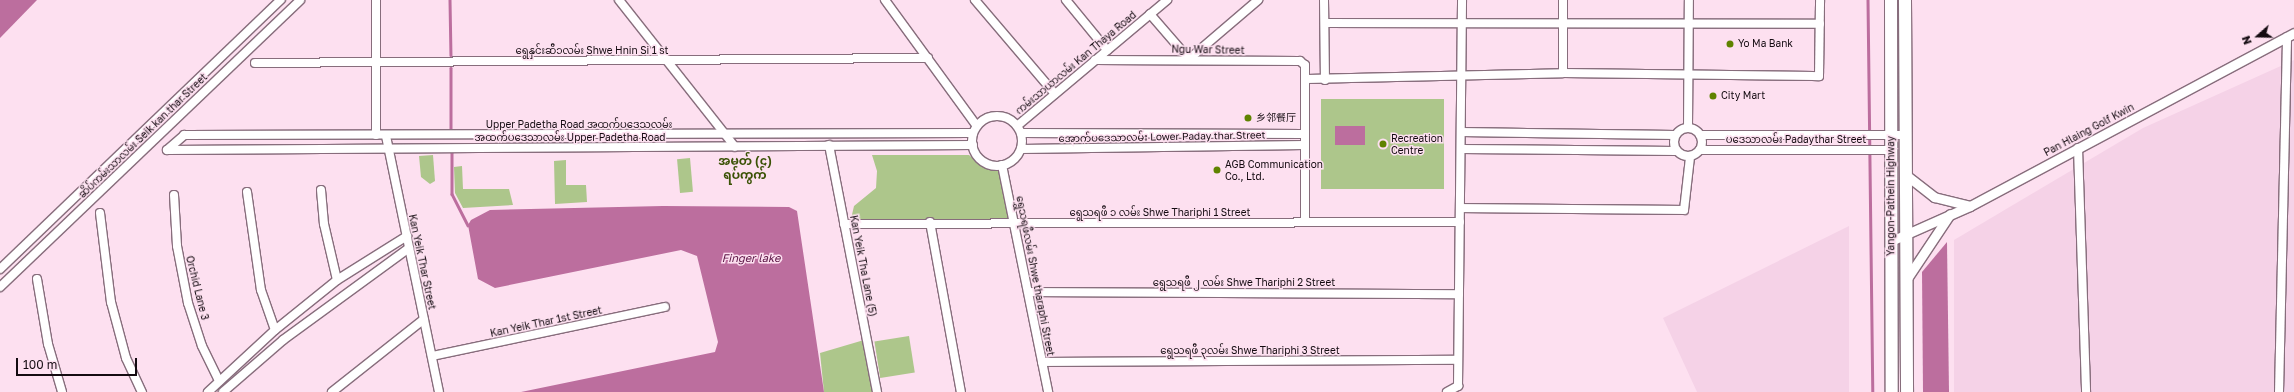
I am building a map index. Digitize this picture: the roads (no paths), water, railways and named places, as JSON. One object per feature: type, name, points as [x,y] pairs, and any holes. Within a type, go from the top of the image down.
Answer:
[{"type":"main road","name":"Yangon-Pathein Highway","points":[[1891,0],[1892,392]]},
{"type":"main road","name":"Yangon-Pathein Highway","points":[[1905,0],[1907,392]]},
{"type":"street","name":"ဆိပ်ကမ်းသာလမ်း Seik kan thar Street","points":[[0,269],[281,0]]},
{"type":"street","name":"ဆိပ်ကမ်းသာလမ်း Seik kan thar Street","points":[[0,287],[300,0]]},
{"type":"street","points":[[376,0],[376,135]]},
{"type":"street","points":[[619,0],[668,60],[735,147]]},
{"type":"street","points":[[885,0],[928,58],[975,129]]},
{"type":"street","points":[[975,0],[1055,94]]},
{"type":"street","points":[[1066,0],[1107,50]]},
{"type":"street","points":[[1153,0],[1159,7]]},
{"type":"street","name":"ကမ်းသာယာလမ်း Kan Thaya Road","points":[[1019,130],[1055,94],[1167,0]]},
{"type":"street","points":[[1150,14],[1189,59],[1258,0]]},
{"type":"street","points":[[1324,0],[1325,80]]},
{"type":"street","points":[[1447,392],[1458,386],[1461,149],[1460,77],[1462,0]]},
{"type":"street","points":[[1563,0],[1563,73]]},
{"type":"street","points":[[1688,128],[1689,0]]},
{"type":"street","points":[[1305,222],[1304,134],[1307,79],[1325,80],[1460,77],[1563,73],[1819,76],[1820,0]]},
{"type":"street","points":[[1325,23],[1820,24]]},
{"type":"street","points":[[2279,392],[2290,35]]},
{"type":"street","name":"Pan Hlaing Golf Kwin","points":[[1891,242],[1970,206],[2290,35]]},
{"type":"street","name":"ရွေနှင်းဆီ၁လမ်း Shwe Hnin Si 1 st","points":[[256,63],[928,58]]},
{"type":"street","name":"Ngu War Street","points":[[1095,60],[1189,59],[1300,61],[1305,65],[1307,79]]},
{"type":"street","points":[[1000,116],[1019,130],[1021,149],[1010,162],[1002,165],[982,160],[973,145],[975,129],[984,119],[1000,116]]},
{"type":"street","points":[[1461,132],[1675,135],[1688,128]]},
{"type":"street","points":[[1460,208],[1684,210],[1690,157],[1700,150],[1700,135],[1688,128]]},
{"type":"street","name":"Upper Padetha Road အထက်ပဒေသလမ်း","points":[[167,150],[184,135],[386,136],[725,134],[975,129]]},
{"type":"street","name":"အောက်ပဒေသာလမ်း Lower Paday thar Street","points":[[1019,130],[1304,134]]},
{"type":"street","points":[[1675,135],[1676,151]]},
{"type":"street","name":"ပဒေသာလမ်း Padaythar Street","points":[[1700,135],[1906,135]]},
{"type":"street","name":"Kan Yeik Thar Street","points":[[386,136],[439,392]]},
{"type":"street","name":"Kan Yeik Tha Lane (5)","points":[[828,145],[877,392]]},
{"type":"street","name":"အထက်ပဒေသာလမ်း Upper Padetha Road","points":[[167,150],[973,145]]},
{"type":"street","name":"အောက်ပဒေသာလမ်း Lower Paday thar Street","points":[[1021,149],[1304,145]]},
{"type":"street","points":[[2078,148],[2086,392]]},
{"type":"street","points":[[1461,149],[1676,151],[1690,157]]},
{"type":"street","name":"ပဒေသာလမ်း Padaythar Street","points":[[1700,150],[1892,150]]},
{"type":"street","name":"ရွှေသရဖီလမ်း Shwe tharaphi Street","points":[[1002,165],[1016,224],[1048,392]]},
{"type":"street","points":[[1906,175],[1934,197],[1970,206]]},
{"type":"street","points":[[321,190],[324,224],[337,280]]},
{"type":"street","points":[[247,192],[261,290],[275,330]]},
{"type":"street","name":"Orchid Lane 3","points":[[174,195],[177,246],[188,303],[202,346],[219,381]]},
{"type":"street","points":[[100,213],[111,302],[126,358],[142,392]]},
{"type":"street","points":[[1906,280],[1950,214]]},
{"type":"street","points":[[930,222],[961,392]]},
{"type":"street","name":"ရွေသရဖီ ၁ လမ်း Shwe Thariphi 1 Street","points":[[844,224],[930,222],[1016,224],[1460,222]]},
{"type":"street","points":[[208,392],[275,330],[337,280],[407,236]]},
{"type":"street","points":[[223,392],[283,340],[409,248]]},
{"type":"street","points":[[37,279],[48,344],[62,392]]},
{"type":"street","name":"ရွေသရဖီ ၂ လမ်း Shwe Thariphi 2 Street","points":[[1029,292],[1459,294]]},
{"type":"street","name":"Kan Yeik Thar 1st Street","points":[[432,356],[665,307]]},
{"type":"street","points":[[332,392],[424,319]]},
{"type":"street","name":"ရွေသရဖီ ၃လမ်း Shwe Thariphi 3 Street","points":[[1042,362],[1458,360]]},
{"type":"water","points":[[0,0],[37,0],[0,38]]},
{"type":"water","points":[[1335,126],[1365,126],[1365,145],[1335,145]]},
{"type":"water","name":"Finger lake","points":[[663,206],[789,207],[797,211],[824,392],[521,392],[715,352],[718,342],[697,256],[681,250],[495,288],[478,279],[468,225],[471,220],[490,210]]},
{"type":"water","points":[[1947,242],[1949,392],[1923,392],[1922,272]]},
{"type":"waterway","points":[[450,0],[451,55]]},
{"type":"waterway","points":[[1868,0],[1873,392]]},
{"type":"waterway","points":[[451,68],[451,131]]},
{"type":"waterway","points":[[452,153],[452,194],[468,225]]},
{"type":"place","name":"Yo Ma Bank","points":[[1730,44]]},
{"type":"place","name":"City Mart","points":[[1713,96]]},
{"type":"place","name":"乡邻餐厅","points":[[1248,118]]},
{"type":"place","name":"Recreation Centre","points":[[1383,144]]},
{"type":"place","name":"AGB Communication Co., Ltd.","points":[[1217,170]]},
{"type":"district","name":"အမှတ် (၄) ရပ်ကွက်","points":[[745,168]]}]
